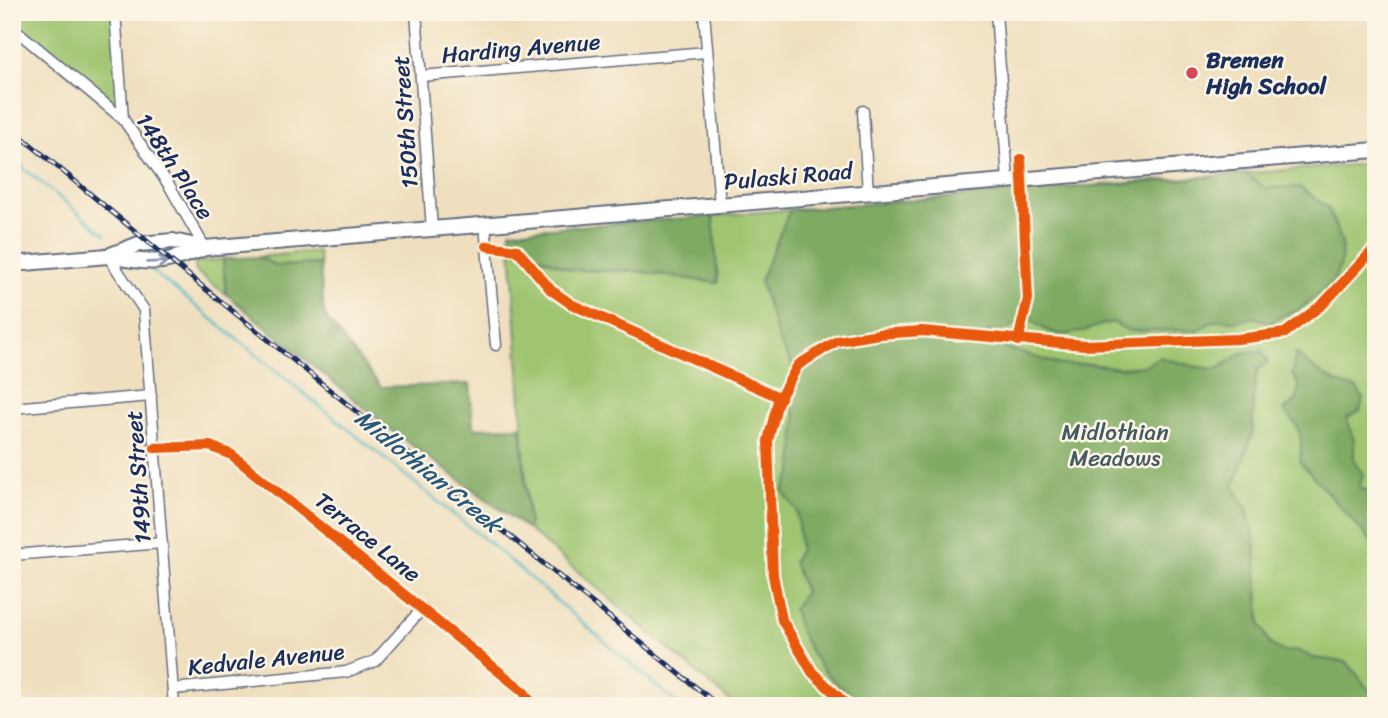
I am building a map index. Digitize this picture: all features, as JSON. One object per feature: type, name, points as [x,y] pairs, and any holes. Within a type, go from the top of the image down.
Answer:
[{"type":"main road","name":"Pulaski Road","points":[[12,264],[108,256],[139,244],[161,242],[173,241],[205,248],[1376,150]]},
{"type":"street","points":[[116,12],[123,119]]},
{"type":"street","name":"150th Street","points":[[416,12],[432,229]]},
{"type":"street","points":[[704,12],[720,205]]},
{"type":"street","points":[[996,12],[1008,181]]},
{"type":"street","name":"148th Place","points":[[12,27],[123,119],[169,185],[205,248]]},
{"type":"street","name":"Harding Avenue","points":[[421,76],[707,52]]},
{"type":"street","points":[[863,111],[868,192]]},
{"type":"street","points":[[485,225],[496,345]]},
{"type":"street","name":"149th Street","points":[[108,256],[145,310],[174,706]]},
{"type":"street","points":[[12,408],[151,396]]},
{"type":"street","name":"Terrace Lane","points":[[155,448],[210,446],[232,455],[523,691],[534,706]]},
{"type":"street","points":[[12,555],[162,543]]},
{"type":"street","name":"Kedvale Avenue","points":[[173,689],[346,672],[375,661],[423,608]]},
{"type":"street","points":[[13,685],[15,706]]},
{"type":"green space","points":[[12,12],[115,12],[123,119],[12,27]]},
{"type":"green space","name":"Midlothian Meadows","points":[[1376,163],[1376,706],[736,706],[529,530],[511,245],[572,270],[637,271],[718,283],[713,216]]},
{"type":"green space","name":"Midlothian Meadows","points":[[1246,174],[1266,188],[1300,187],[1328,208],[1342,243],[1341,264],[1332,283],[1296,312],[1283,315],[1271,323],[1254,317],[1237,321],[1216,320],[1197,330],[1129,331],[1112,322],[1079,332],[1060,334],[1040,327],[1030,318],[1006,329],[989,331],[993,344],[1061,365],[1090,364],[1120,368],[1144,366],[1159,357],[1217,369],[1242,353],[1262,350],[1268,362],[1257,371],[1253,431],[1234,487],[1246,507],[1255,538],[1260,623],[1270,644],[1284,652],[1299,651],[1313,658],[1347,662],[1376,699],[1376,706],[871,706],[843,689],[831,679],[812,654],[793,610],[805,592],[793,562],[800,549],[797,511],[783,491],[793,471],[796,417],[788,402],[798,375],[779,341],[760,281],[790,210]]},
{"type":"green space","points":[[713,216],[718,283],[637,271],[572,270],[511,245],[510,231]]},
{"type":"green space","points":[[318,251],[320,264],[276,266],[259,257]]},
{"type":"green space","points":[[259,257],[276,266],[320,264],[324,315],[381,387],[470,384],[473,428],[521,427],[529,530],[396,434],[226,294],[223,259]]},
{"type":"green space","points":[[223,259],[226,294],[195,271],[195,263]]},
{"type":"green space","points":[[1296,353],[1324,376],[1357,389],[1363,399],[1360,411],[1347,418],[1354,441],[1354,462],[1363,474],[1359,488],[1376,493],[1376,547],[1300,462],[1300,433],[1284,410],[1296,401],[1299,385],[1292,374]]},
{"type":"waterway","name":"Midlothian Creek","points":[[12,159],[106,235]]},
{"type":"waterway","name":"Midlothian Creek","points":[[150,269],[488,542],[680,706]]},
{"type":"railway","points":[[12,129],[719,706]]},
{"type":"cycle path","points":[[1018,341],[1028,299],[1021,159]]},
{"type":"cycle path","points":[[487,246],[517,250],[551,290],[571,304],[781,398]]},
{"type":"cycle path","points":[[848,706],[812,672],[782,620],[773,575],[768,441],[778,401],[798,365],[837,341],[922,331],[1085,345],[1238,339],[1285,333],[1323,304],[1376,247]]},
{"type":"cycle path","points":[[155,448],[210,446],[232,455],[523,691],[534,706]]},
{"type":"place","name":"Bremen High School","points":[[1192,73]]}]
